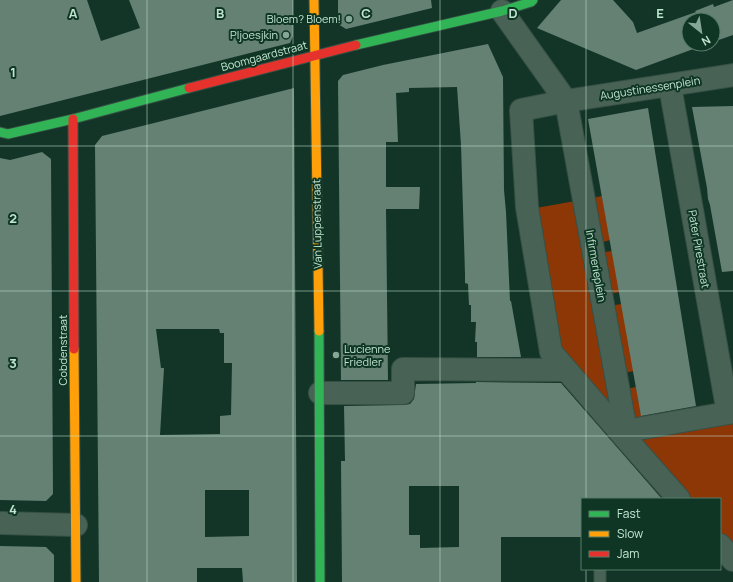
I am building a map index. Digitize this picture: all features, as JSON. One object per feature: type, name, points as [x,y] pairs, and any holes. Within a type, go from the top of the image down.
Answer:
[{"type":"street","name":"Van Luppenstraat","points":[[314,0],[320,393],[320,582]]},
{"type":"street","name":"Boomgaardstraat","points":[[0,132],[8,134],[73,119],[315,55],[502,11],[531,2],[533,0]]},
{"type":"street","name":"Infirmerieplein","points":[[502,11],[566,101],[623,431]]},
{"type":"street","name":"Augustinessenplein","points":[[566,101],[733,75]]},
{"type":"street","name":"Pater Pirestraat","points":[[623,431],[731,412],[670,86]]},
{"type":"street","points":[[566,101],[521,110],[527,207],[551,352],[623,431],[678,498]]},
{"type":"street","name":"Cobdenstraat","points":[[73,119],[76,582]]},
{"type":"street","points":[[320,393],[403,393],[403,369],[566,370]]},
{"type":"street","points":[[0,523],[76,525]]},
{"type":"street","points":[[721,546],[733,560]]},
{"type":"lane","points":[[600,570],[600,582]]},
{"type":"shaded area","points":[[602,196],[610,240],[596,244],[588,199]]},
{"type":"shaded area","points":[[581,200],[621,422],[563,361],[536,208]]},
{"type":"shaded area","points":[[612,251],[620,292],[605,295],[598,253]]},
{"type":"shaded area","points":[[622,304],[634,371],[619,374],[608,306]]},
{"type":"shaded area","points":[[636,387],[643,425],[629,427],[622,390]]},
{"type":"shaded area","points":[[733,417],[733,552],[721,538],[721,498],[688,498],[632,438]]},
{"type":"building","points":[[0,0],[87,0],[101,41],[140,28],[129,0],[293,0],[293,36],[290,43],[0,116]]},
{"type":"building","points":[[338,0],[431,0],[432,8],[346,29],[338,24]]},
{"type":"building","points":[[561,0],[613,0],[633,22],[637,33],[681,17],[681,52],[685,52],[636,70],[537,28]]},
{"type":"building","points":[[733,0],[733,35],[721,39],[721,12],[695,11],[713,4],[714,7]]},
{"type":"building","points":[[488,44],[503,77],[504,190],[510,301],[521,357],[477,357],[477,342],[475,342],[476,322],[471,322],[471,305],[469,305],[468,284],[465,283],[461,145],[457,87],[409,88],[409,92],[396,93],[398,142],[386,142],[386,187],[420,187],[419,209],[386,209],[388,380],[341,380],[338,81],[343,75],[383,65]]},
{"type":"building","points":[[294,88],[297,582],[243,582],[242,568],[197,568],[197,582],[99,582],[95,145],[102,136]],"holes":[[[156,329],[219,329],[220,333],[224,333],[224,363],[232,363],[231,415],[220,416],[220,434],[160,435],[164,368],[161,368]],[[205,490],[249,490],[249,536],[205,537]]]},
{"type":"building","points":[[733,106],[733,271],[722,272],[692,107]]},
{"type":"building","points":[[648,108],[696,406],[641,416],[588,119]]},
{"type":"building","points":[[42,152],[51,159],[53,494],[46,501],[0,500],[0,158],[10,160]]},
{"type":"building","points":[[476,382],[561,383],[661,498],[581,498],[581,537],[501,537],[501,582],[342,582],[341,461],[345,461],[344,406],[410,404],[414,399],[416,384]],"holes":[[[409,486],[459,486],[459,547],[420,548],[420,535],[409,535]]]},
{"type":"building","points":[[0,546],[46,547],[54,555],[54,582],[0,582]]},
{"type":"traffic: fast","points":[[356,45],[502,11],[531,2],[533,0]]},
{"type":"traffic: fast","points":[[0,132],[8,134],[73,119],[189,88]]},
{"type":"traffic: fast","points":[[319,331],[320,582]]},
{"type":"traffic: slow","points":[[314,0],[319,331]]},
{"type":"traffic: slow","points":[[74,349],[76,582]]},
{"type":"traffic: jam","points":[[189,88],[356,45]]},
{"type":"traffic: jam","points":[[73,119],[74,349]]},
{"type":"place","name":"Bloem? Bloem!","points":[[349,19]]},
{"type":"place","name":"Pljoesjkin","points":[[286,35]]},
{"type":"place","name":"Lucienne Friedler","points":[[336,355]]}]
